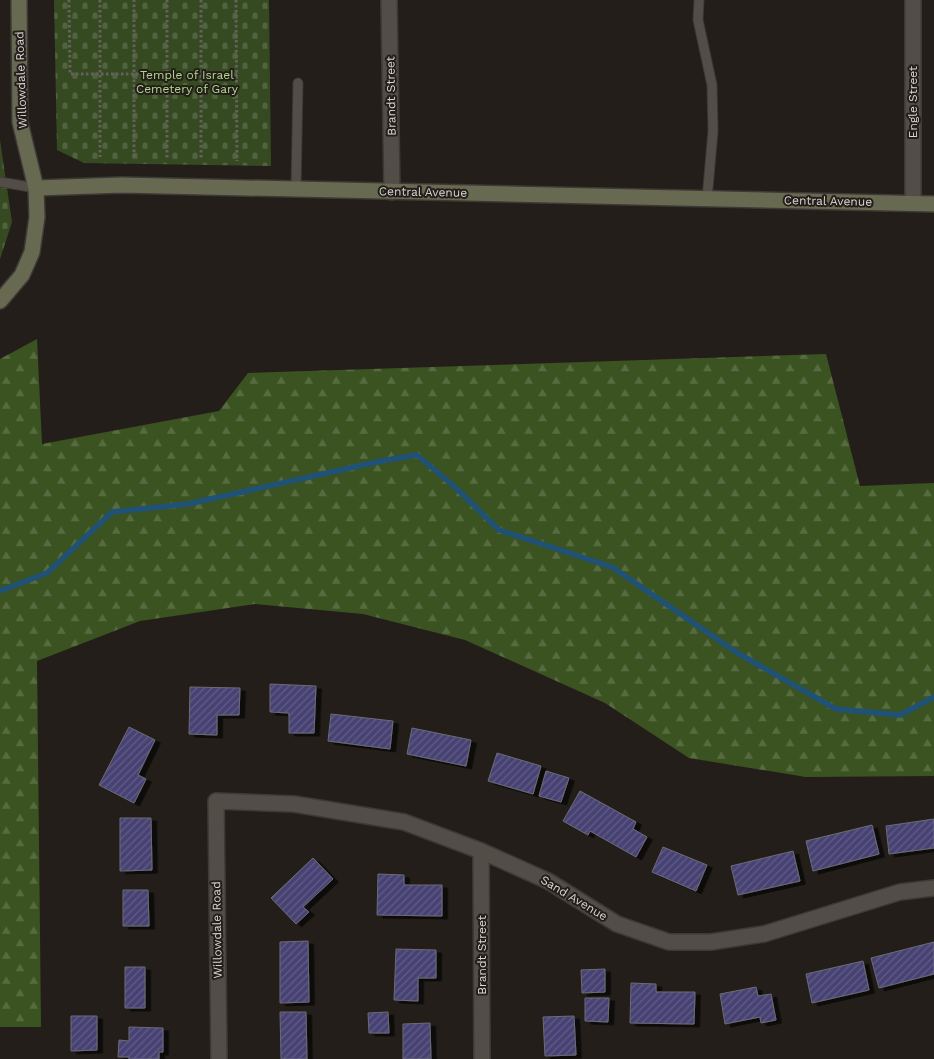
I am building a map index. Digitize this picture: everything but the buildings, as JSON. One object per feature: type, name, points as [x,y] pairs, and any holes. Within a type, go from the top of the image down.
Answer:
[{"type":"main road","name":"Willowdale Road","points":[[19,0],[20,122],[36,188]]},
{"type":"main road","name":"Central Avenue","points":[[36,188],[122,185],[934,204]]},
{"type":"main road","points":[[0,302],[22,275],[32,252],[38,217],[36,188]]},
{"type":"street","name":"Brandt Street","points":[[389,0],[392,192]]},
{"type":"street","name":"Engle Street","points":[[912,0],[913,204]]},
{"type":"street","name":"Sand Avenue","points":[[216,801],[294,804],[404,822],[481,851],[548,881],[617,924],[669,942],[711,942],[764,934],[900,892],[934,888]]},
{"type":"street","name":"Willowdale Road","points":[[216,801],[219,1059]]},
{"type":"street","name":"Brandt Street","points":[[481,851],[482,1059]]},
{"type":"lane","points":[[699,0],[698,20],[712,86],[713,132],[707,199]]},
{"type":"lane","points":[[296,189],[298,83]]},
{"type":"lane","points":[[0,182],[36,188]]},
{"type":"path","points":[[69,0],[70,74],[237,74]]},
{"type":"path","points":[[100,0],[100,158]]},
{"type":"path","points":[[134,0],[134,158]]},
{"type":"path","points":[[167,0],[167,159]]},
{"type":"path","points":[[201,0],[201,160]]},
{"type":"path","points":[[236,0],[237,161]]},
{"type":"green space","name":"Temple of Israel Cemetery of Gary","points":[[54,0],[269,0],[271,166],[84,163],[57,150]]},
{"type":"green space","points":[[0,140],[12,222],[0,259]]},
{"type":"green space","points":[[37,339],[42,444],[219,411],[248,373],[826,354],[860,486],[934,483],[934,776],[806,777],[689,758],[605,703],[465,640],[363,614],[255,604],[140,621],[37,661],[41,1027],[0,1027],[0,359]]},
{"type":"waterway","points":[[0,591],[47,573],[112,512],[188,504],[381,461],[417,455],[456,488],[499,530],[612,567],[736,652],[836,709],[900,715],[934,697]]}]
